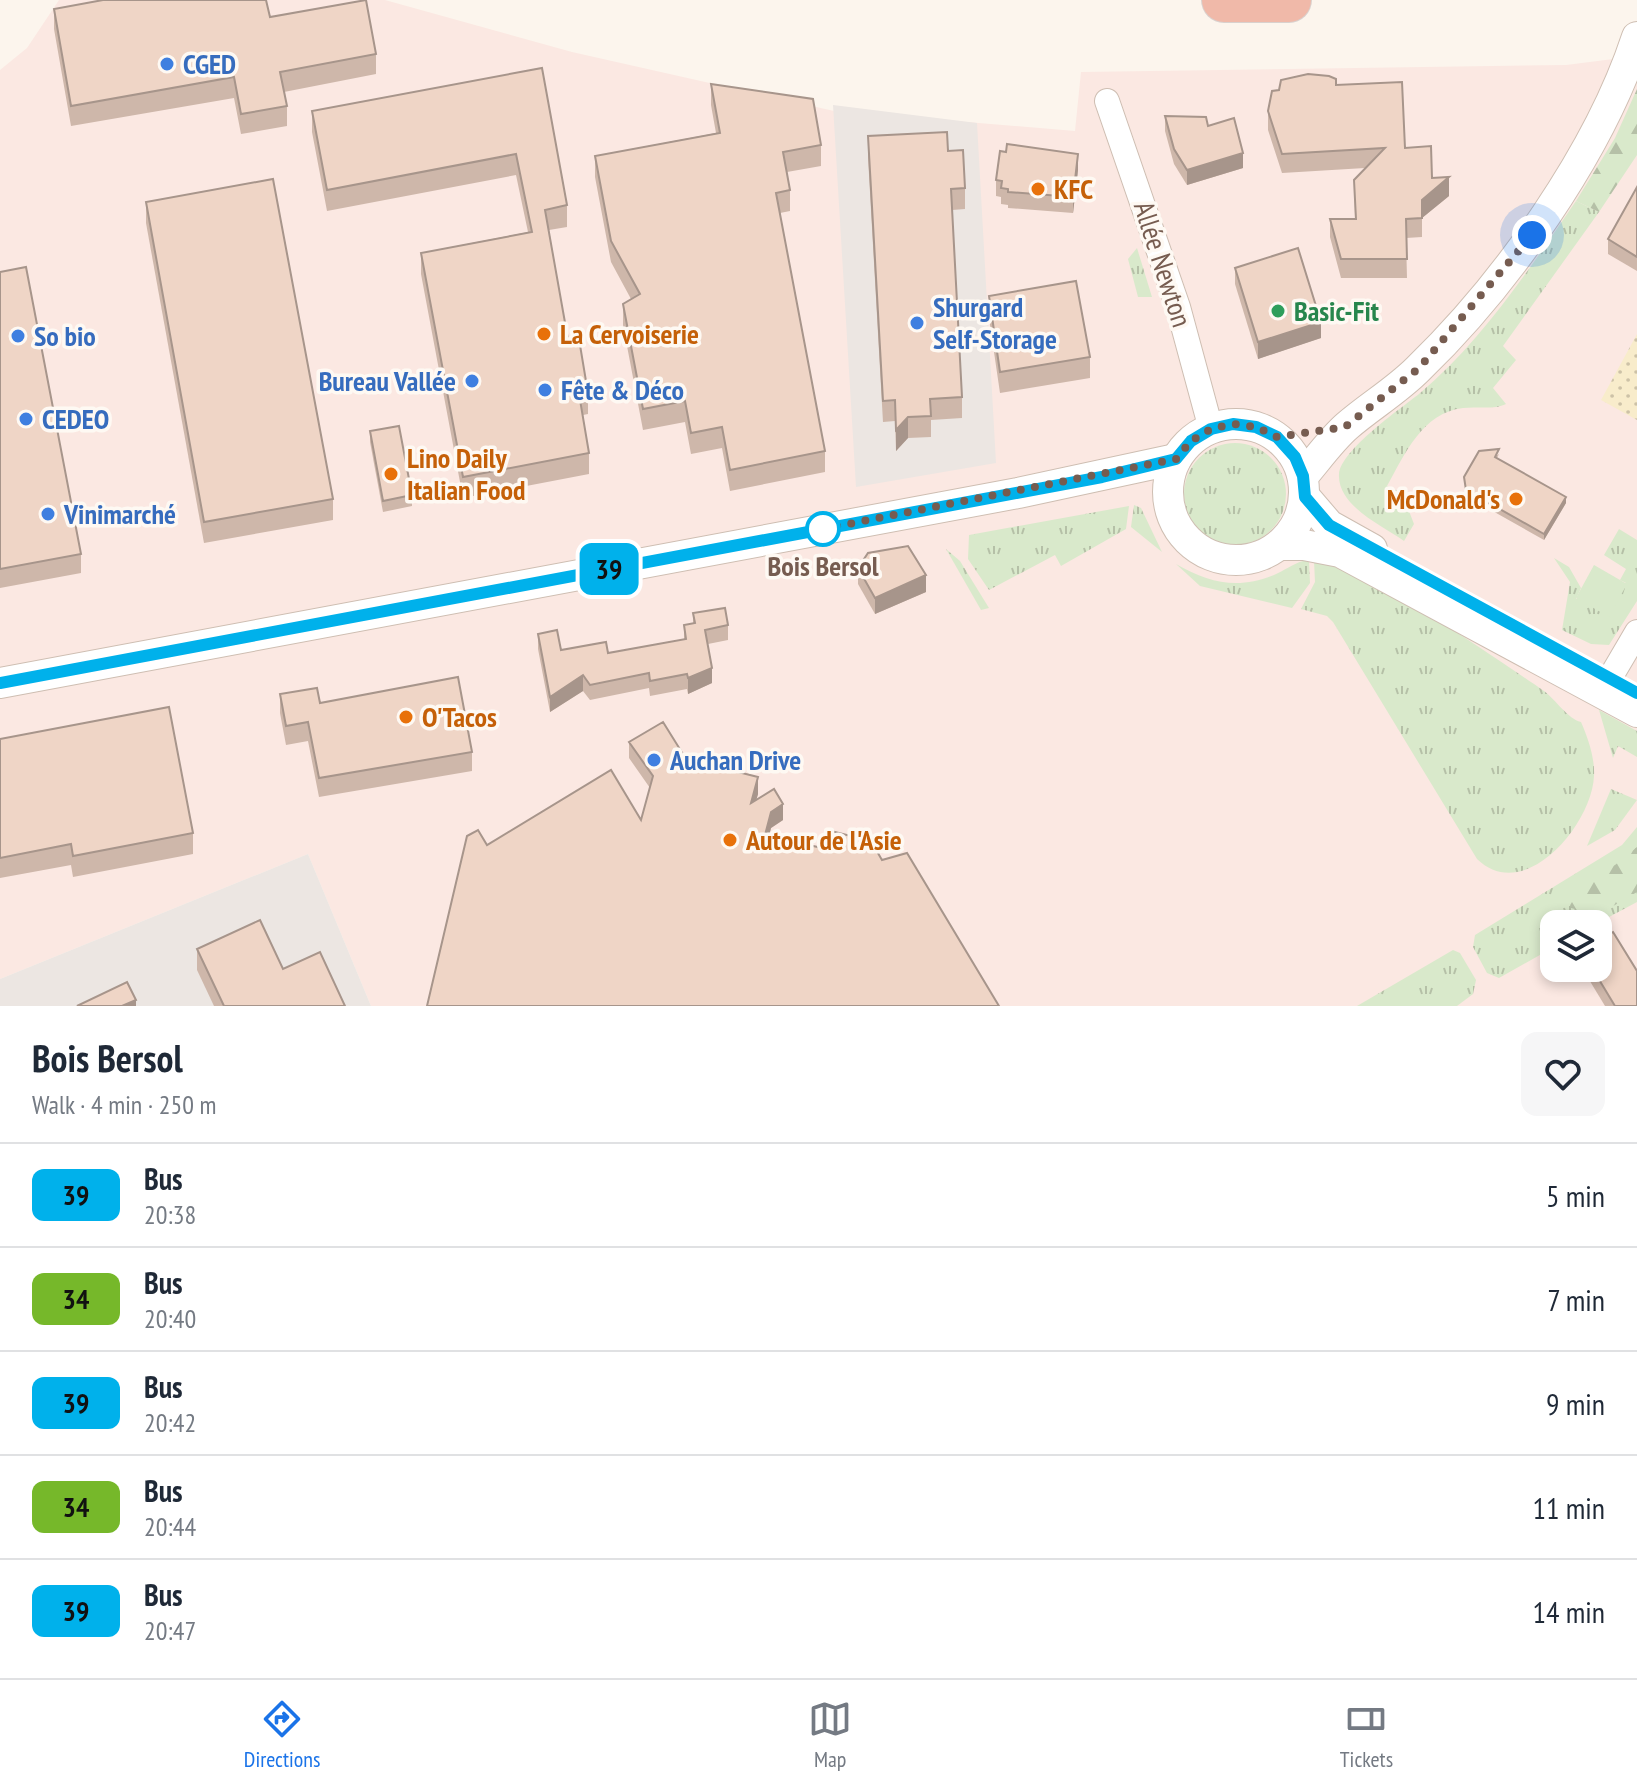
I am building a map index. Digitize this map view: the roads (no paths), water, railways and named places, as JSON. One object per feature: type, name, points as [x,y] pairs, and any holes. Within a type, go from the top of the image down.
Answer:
[{"type":"highway","points":[[1224,0],[1289,0]]},
{"type":"street","points":[[1633,49],[1577,164],[1532,235],[1419,368],[1345,427],[1304,487],[1297,524],[1280,545],[1262,555],[1242,560],[1222,559],[1202,552],[1186,539],[1175,522],[1169,502],[1169,482],[1176,459],[1191,441],[1211,429],[1233,424],[1256,427],[1277,437],[1295,457],[1304,487],[1338,531],[1637,693]]},
{"type":"street","name":"Allée Newton","points":[[1107,101],[1178,307],[1211,429]]},
{"type":"street","points":[[1277,437],[1345,427]]},
{"type":"street","points":[[0,683],[1102,477],[1176,459]]},
{"type":"street","points":[[1102,477],[1134,484],[1169,502]]},
{"type":"street","points":[[1280,545],[1304,545],[1340,552],[1637,712]]},
{"type":"street","points":[[1610,678],[1637,632]]},
{"type":"street","points":[[1519,647],[1551,655],[1597,680],[1610,678]]},
{"type":"place","name":"CGED","points":[[167,64]]},
{"type":"place","name":"KFC","points":[[1038,189]]},
{"type":"place","name":"Basic-Fit","points":[[1278,311]]},
{"type":"place","name":"Shurgard Self-Storage","points":[[917,323]]},
{"type":"place","name":"La Cervoiserie","points":[[544,334]]},
{"type":"place","name":"So bio","points":[[18,336]]},
{"type":"place","name":"Bureau Vallée","points":[[472,381]]},
{"type":"place","name":"Fête & Déco","points":[[545,390]]},
{"type":"place","name":"CEDEO","points":[[26,419]]},
{"type":"place","name":"Lino Daily Italian Food","points":[[391,474]]},
{"type":"place","name":"McDonald's","points":[[1516,499]]},
{"type":"place","name":"Vinimarché","points":[[48,514]]},
{"type":"place","name":"Bois Bersol","points":[[823,529]]},
{"type":"place","name":"O'Tacos","points":[[406,717]]},
{"type":"place","name":"Auchan Drive","points":[[654,760]]},
{"type":"place","name":"Autour de l'Asie","points":[[730,840]]}]
